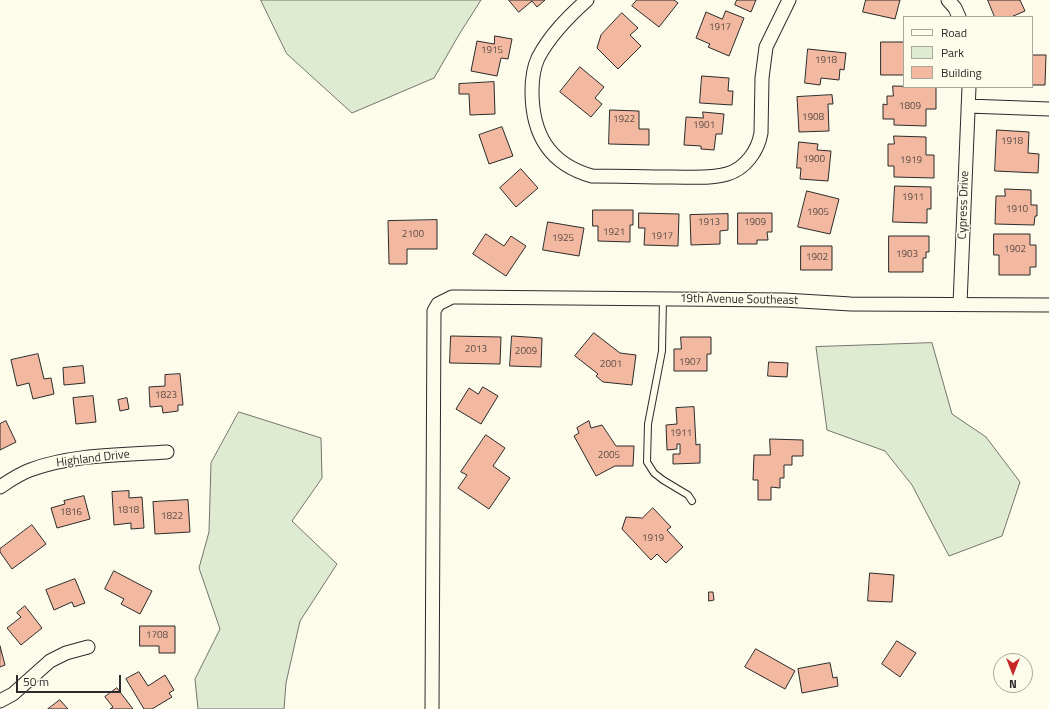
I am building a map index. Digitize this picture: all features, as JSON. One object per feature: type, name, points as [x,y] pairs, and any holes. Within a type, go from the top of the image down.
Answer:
[{"type":"street","points":[[587,0],[561,25],[547,42],[534,70],[532,97],[534,113],[542,141],[552,154],[569,167],[581,173],[592,176],[707,178],[728,174],[738,170],[750,158],[760,142],[763,61],[766,47],[789,0]]},
{"type":"street","points":[[948,0],[955,8],[959,16]]},
{"type":"street","name":"Cypress Drive","points":[[960,304],[969,88]]},
{"type":"street","points":[[968,106],[1049,109]]},
{"type":"street","name":"19th Avenue Southeast","points":[[432,709],[434,310],[438,304],[452,297],[784,300],[851,304],[1049,305]]},
{"type":"street","name":"Highland Drive","points":[[0,487],[29,470],[68,460],[99,456],[167,452]]},
{"type":"street","points":[[0,702],[13,694],[50,660],[66,653],[88,647]]},
{"type":"lane","points":[[663,299],[662,350],[648,424],[647,462],[654,473],[688,495],[692,501]]},
{"type":"green space","points":[[261,0],[481,0],[434,78],[352,113],[287,54]]},
{"type":"green space","points":[[932,343],[952,414],[986,437],[1020,482],[1002,536],[949,556],[912,485],[885,451],[827,430],[816,347]]},
{"type":"green space","points":[[239,412],[321,438],[322,478],[292,521],[337,564],[300,621],[286,683],[284,709],[198,709],[195,679],[220,629],[199,568],[209,532],[211,463]]},
{"type":"building","points":[[509,0],[545,0],[537,7],[532,1],[519,12]]},
{"type":"building","points":[[637,0],[674,0],[678,3],[659,27],[632,6]]},
{"type":"building","points":[[737,0],[756,0],[751,12],[735,5]]},
{"type":"building","points":[[866,0],[900,0],[895,19],[863,12]]},
{"type":"building","points":[[988,0],[1020,0],[1025,11],[1013,16],[995,16]]},
{"type":"building","points":[[726,11],[744,18],[729,56],[708,47],[710,44],[696,38],[706,12],[722,19]]},
{"type":"building","points":[[622,13],[638,28],[630,35],[641,46],[618,69],[597,48],[601,35]]},
{"type":"building","points":[[495,36],[512,39],[508,59],[501,58],[497,76],[471,71],[477,41],[494,44]]},
{"type":"building","points":[[881,42],[903,42],[903,75],[881,75]]},
{"type":"building","points":[[808,49],[846,53],[844,70],[840,69],[839,80],[821,78],[820,85],[805,83]]},
{"type":"building","points":[[1033,55],[1046,55],[1045,85],[1033,85]]},
{"type":"building","points":[[580,67],[604,87],[595,98],[602,104],[591,117],[560,92]]},
{"type":"building","points":[[702,76],[729,78],[728,91],[733,91],[732,105],[700,103]]},
{"type":"building","points":[[494,82],[495,114],[470,115],[469,94],[459,94],[459,84]]},
{"type":"building","points":[[893,86],[903,86],[903,88],[936,88],[936,109],[926,109],[926,126],[894,125],[894,119],[883,119],[883,104],[887,105],[887,96],[893,96]]},
{"type":"building","points":[[832,95],[833,104],[828,104],[829,131],[799,132],[797,97]]},
{"type":"building","points":[[610,110],[639,111],[639,129],[649,129],[649,145],[609,144]]},
{"type":"building","points":[[703,112],[724,114],[722,134],[716,134],[714,150],[701,149],[701,146],[684,145],[686,117],[703,118]]},
{"type":"building","points":[[502,127],[513,156],[489,164],[479,135]]},
{"type":"building","points":[[997,130],[1029,132],[1028,153],[1039,154],[1038,173],[995,171]]},
{"type":"building","points":[[894,136],[926,137],[926,155],[934,155],[934,178],[894,177],[894,166],[888,166],[888,144],[894,144]]},
{"type":"building","points":[[799,142],[818,144],[817,150],[831,151],[828,181],[800,179],[801,168],[797,168]]},
{"type":"building","points":[[521,169],[538,188],[516,207],[500,188]]},
{"type":"building","points":[[895,186],[931,187],[931,209],[927,209],[927,223],[893,222]]},
{"type":"building","points":[[1005,189],[1031,190],[1031,205],[1037,205],[1037,216],[1035,216],[1034,225],[995,224],[996,196],[1005,196]]},
{"type":"building","points":[[807,191],[839,199],[830,234],[798,227]]},
{"type":"building","points":[[593,210],[633,210],[633,225],[630,225],[630,242],[598,241],[598,226],[593,226]]},
{"type":"building","points":[[639,213],[679,214],[678,246],[644,245],[645,228],[639,228]]},
{"type":"building","points":[[738,213],[772,213],[772,232],[767,232],[768,240],[757,240],[757,244],[738,244]]},
{"type":"building","points":[[728,214],[728,230],[720,231],[720,244],[691,245],[690,215]]},
{"type":"building","points":[[437,220],[437,249],[407,249],[407,264],[389,264],[388,221]]},
{"type":"building","points":[[548,222],[584,228],[579,256],[543,250]]},
{"type":"building","points":[[486,234],[504,246],[511,236],[526,246],[506,276],[473,254]]},
{"type":"building","points":[[994,234],[1030,234],[1030,245],[1036,245],[1036,267],[1030,267],[1030,275],[999,275],[999,255],[994,255]]},
{"type":"building","points":[[889,236],[929,236],[929,252],[926,252],[926,258],[923,258],[923,272],[889,272]]},
{"type":"building","points":[[801,246],[832,246],[832,270],[801,270]]},
{"type":"building","points":[[594,333],[620,353],[636,355],[632,385],[603,382],[596,376],[598,374],[575,356]]},
{"type":"building","points":[[451,336],[501,337],[500,364],[450,363]]},
{"type":"building","points":[[512,336],[542,338],[541,367],[510,366]]},
{"type":"building","points":[[681,337],[711,337],[711,354],[707,354],[707,371],[674,371],[674,349],[681,349]]},
{"type":"building","points":[[38,354],[44,379],[51,378],[54,394],[33,399],[29,383],[17,386],[11,360]]},
{"type":"building","points":[[769,362],[788,363],[787,377],[768,376]]},
{"type":"building","points":[[83,366],[85,383],[64,385],[63,368]]},
{"type":"building","points":[[180,374],[183,405],[178,405],[178,411],[163,413],[162,406],[150,407],[149,387],[165,386],[165,375]]},
{"type":"building","points":[[483,387],[498,396],[481,424],[456,409],[469,388],[478,394]]},
{"type":"building","points":[[93,396],[96,422],[76,424],[73,398]]},
{"type":"building","points":[[127,398],[129,409],[120,411],[118,400]]},
{"type":"building","points":[[694,407],[696,445],[700,444],[700,463],[673,464],[673,454],[680,454],[680,444],[677,444],[677,449],[667,450],[666,425],[677,424],[676,408]]},
{"type":"building","points":[[6,421],[16,442],[0,450],[0,424]]},
{"type":"building","points":[[589,421],[591,428],[602,425],[616,446],[634,446],[633,466],[615,466],[596,476],[574,436],[579,433],[577,428]]},
{"type":"building","points":[[486,435],[505,448],[493,466],[510,478],[489,509],[458,488],[467,475],[461,472]]},
{"type":"building","points":[[770,439],[803,440],[803,456],[792,456],[792,465],[784,465],[784,478],[780,478],[780,488],[771,487],[771,500],[758,500],[758,480],[753,480],[754,455],[770,455]]},
{"type":"building","points":[[129,491],[129,498],[142,497],[144,528],[131,529],[131,523],[114,525],[112,492]]},
{"type":"building","points":[[84,496],[90,519],[57,528],[51,508],[65,504],[64,501]]},
{"type":"building","points":[[188,500],[190,532],[155,534],[153,502]]},
{"type":"building","points":[[653,508],[671,527],[667,530],[683,547],[666,563],[657,554],[651,560],[622,529],[626,517],[642,518]]},
{"type":"building","points":[[32,525],[46,544],[12,569],[0,552],[0,549]]},
{"type":"building","points":[[114,571],[152,591],[140,614],[121,604],[124,599],[105,589]]},
{"type":"building","points":[[870,573],[894,575],[892,602],[868,601]]},
{"type":"building","points":[[75,579],[85,603],[74,607],[72,602],[54,610],[46,590]]},
{"type":"building","points":[[709,592],[713,592],[714,600],[709,601]]},
{"type":"building","points":[[25,606],[42,628],[21,645],[7,628],[21,617],[17,613]]},
{"type":"building","points":[[140,626],[175,626],[175,653],[159,653],[159,646],[140,646]]},
{"type":"building","points":[[897,641],[916,653],[900,677],[882,664]]},
{"type":"building","points":[[0,646],[5,665],[0,667]]},
{"type":"building","points":[[756,649],[795,671],[785,689],[745,667]]},
{"type":"building","points":[[830,663],[833,678],[837,677],[838,686],[802,693],[798,669]]},
{"type":"building","points":[[139,672],[148,686],[165,675],[174,690],[169,693],[172,697],[152,709],[144,709],[126,679]]},
{"type":"building","points":[[117,688],[133,709],[110,709],[113,707],[105,697]]},
{"type":"building","points":[[60,700],[68,709],[48,709]]}]
